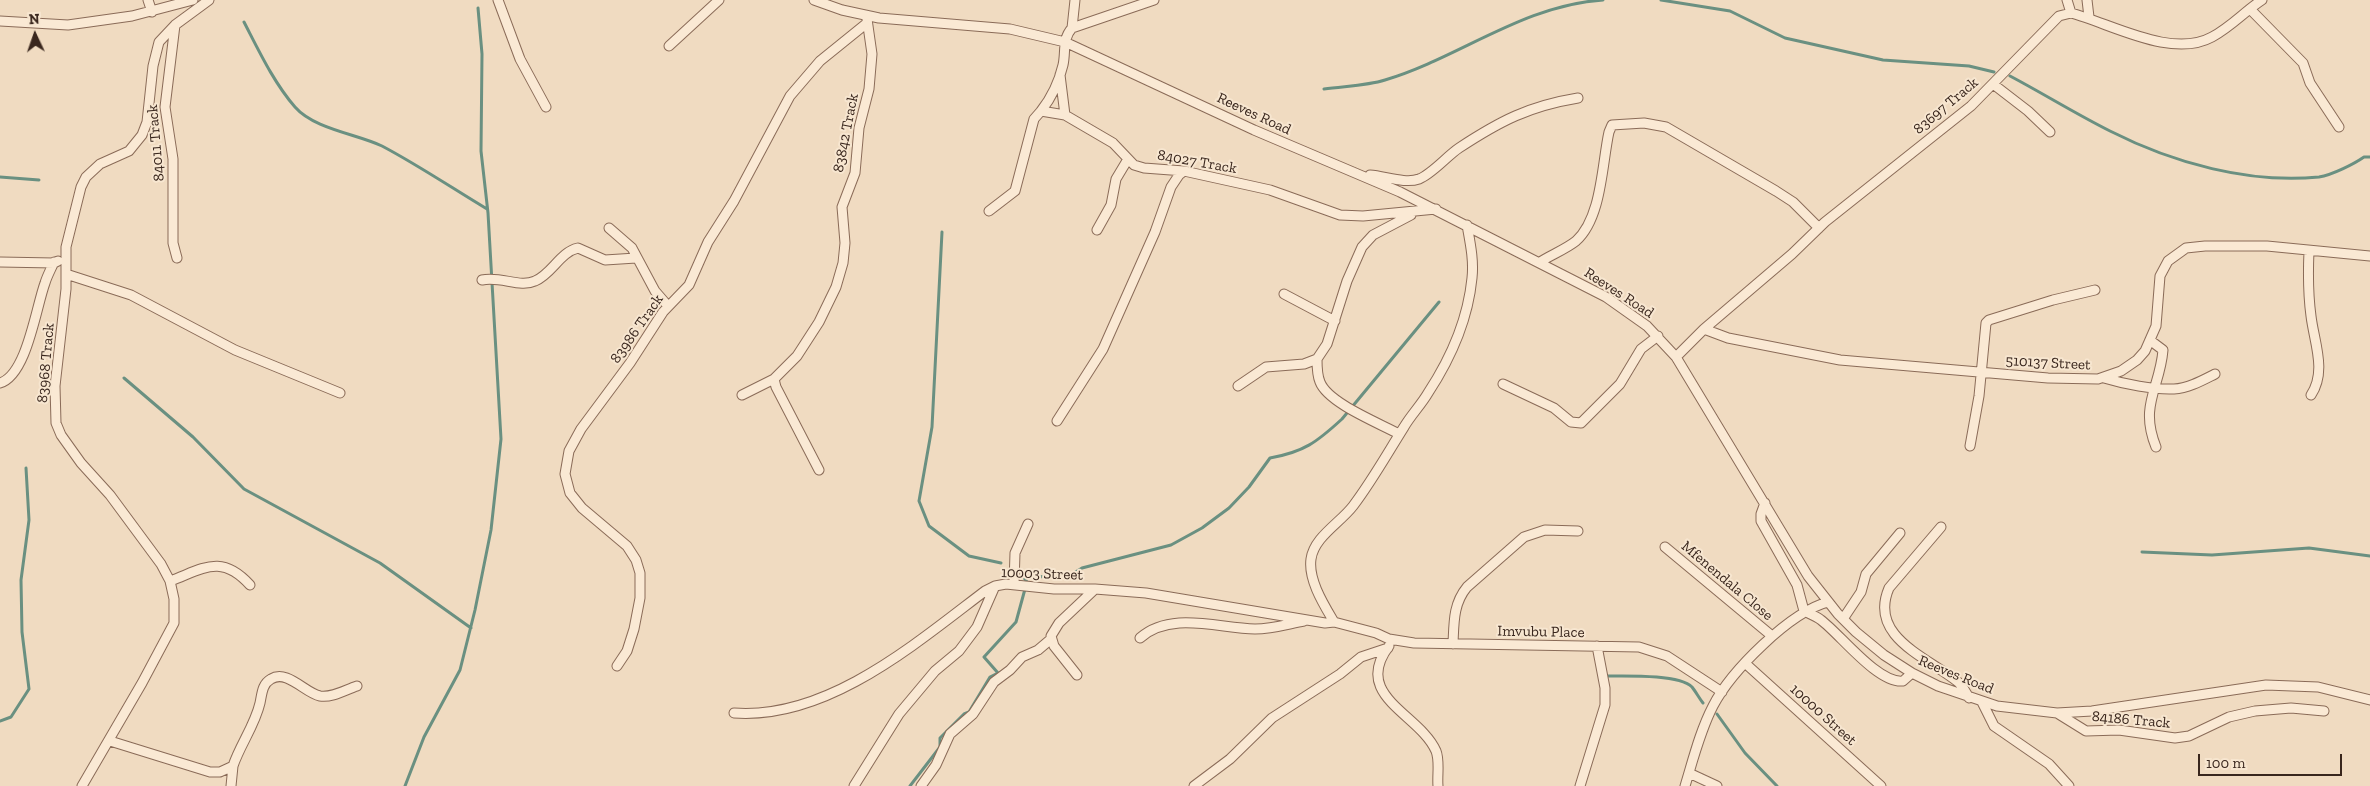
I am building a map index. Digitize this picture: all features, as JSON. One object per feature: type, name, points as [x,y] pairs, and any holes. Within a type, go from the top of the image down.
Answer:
[{"type":"street","points":[[148,0],[152,12]]},
{"type":"street","points":[[0,20],[68,25],[152,12],[193,0]]},
{"type":"street","name":"83968 Track","points":[[82,786],[110,741],[174,623],[174,598],[170,581],[149,546],[110,495],[81,463],[61,435],[56,423],[55,386],[64,312],[66,247],[80,187],[86,177],[100,164],[129,151],[140,140],[147,122],[156,50],[163,36],[209,0]]},
{"type":"street","points":[[498,0],[520,59],[546,107]]},
{"type":"street","points":[[669,46],[719,0]]},
{"type":"street","name":"Reeves Road","points":[[814,0],[867,20],[1010,29],[1065,42],[1261,133],[1436,209],[1606,297],[1640,320],[1658,336],[1676,357],[1808,576],[1828,602],[1842,619],[1867,642],[1912,673],[1982,702],[2008,708],[2057,713],[2092,711],[2266,685],[2318,688],[2370,700]]},
{"type":"street","points":[[989,211],[1015,191],[1034,119],[1051,98],[1060,75],[1065,57],[1065,42],[1072,28],[1075,0]]},
{"type":"street","points":[[1072,28],[1154,0]]},
{"type":"street","points":[[2067,0],[2071,12],[2150,38],[2184,45],[2211,38],[2262,0]]},
{"type":"street","points":[[2087,0],[2089,17]]},
{"type":"street","points":[[2250,9],[2303,63],[2310,83],[2339,127]]},
{"type":"street","name":"83697 Track","points":[[1676,357],[1819,228],[1971,106],[2056,19],[2063,14],[2071,12]]},
{"type":"street","name":"83986 Track","points":[[617,666],[627,651],[634,629],[640,598],[640,574],[636,560],[627,546],[576,502],[568,486],[565,474],[569,451],[577,436],[668,306],[689,285],[708,242],[734,201],[790,96],[820,61],[867,20]]},
{"type":"street","name":"83842 Track","points":[[742,395],[774,378],[797,356],[819,322],[840,272],[845,243],[842,207],[855,173],[859,128],[869,89],[872,40],[867,20]]},
{"type":"street","name":"84011 Track","points":[[175,25],[165,107],[173,159],[173,243],[176,258]]},
{"type":"street","points":[[1060,75],[1065,114]]},
{"type":"street","points":[[1993,84],[2028,111],[2050,132]]},
{"type":"street","points":[[1360,175],[1419,179],[1458,149],[1510,117],[1539,106],[1578,98]]},
{"type":"street","name":"84027 Track","points":[[1041,111],[1065,114],[1112,143],[1134,165],[1144,168],[1184,171],[1270,190],[1340,215],[1355,217],[1436,209]]},
{"type":"street","points":[[1540,262],[1576,241],[1586,229],[1598,196],[1609,132],[1612,125],[1618,124],[1644,123],[1673,130],[1776,191],[1792,202],[1819,228]]},
{"type":"street","points":[[1097,230],[1111,205],[1116,179],[1128,160]]},
{"type":"street","points":[[1057,421],[1103,349],[1155,232],[1171,187],[1184,171]]},
{"type":"street","points":[[1238,386],[1266,367],[1304,364],[1317,359],[1327,344],[1355,260],[1367,240],[1402,219],[1418,212]]},
{"type":"street","points":[[1334,622],[1313,577],[1311,567],[1312,553],[1324,537],[1352,508],[1371,482],[1447,361],[1463,323],[1472,278],[1468,225]]},
{"type":"street","points":[[609,228],[632,248],[655,291],[668,306]]},
{"type":"street","name":"510137 Street","points":[[1704,330],[1728,338],[1824,358],[2074,380],[2104,378],[2121,371],[2137,360],[2151,341],[2158,314],[2160,276],[2168,261],[2186,248],[2206,246],[2267,246],[2370,256]]},
{"type":"street","points":[[482,280],[499,278],[516,282],[532,282],[546,275],[569,252],[578,248],[605,260],[636,258]]},
{"type":"street","points":[[2308,251],[2311,317],[2319,364],[2316,388],[2311,395]]},
{"type":"street","points":[[0,262],[54,262],[66,255]]},
{"type":"street","points":[[0,383],[14,373],[26,348],[44,284],[54,262]]},
{"type":"street","points":[[66,274],[131,295],[235,350],[340,393]]},
{"type":"street","points":[[1970,446],[1982,373],[1986,324],[1989,320],[2053,300],[2095,290]]},
{"type":"street","points":[[1284,294],[1335,321]]},
{"type":"street","points":[[1503,384],[1554,408],[1570,422],[1581,423],[1620,384],[1642,348],[1658,336]]},
{"type":"street","points":[[2151,341],[2163,350],[2159,374],[2153,387],[2149,422],[2156,447]]},
{"type":"street","points":[[1317,359],[1319,379],[1325,390],[1350,410],[1400,434]]},
{"type":"street","points":[[2104,378],[2122,384],[2174,389],[2188,386],[2216,374]]},
{"type":"street","points":[[774,378],[776,387],[819,470]]},
{"type":"street","points":[[1765,503],[1760,514],[1761,521],[1797,585],[1804,611],[1822,620],[1855,654],[1890,679],[1903,681],[1912,673]]},
{"type":"street","points":[[1014,584],[1015,553],[1028,524]]},
{"type":"street","points":[[1941,527],[1889,588],[1884,599],[1884,614],[1893,632],[1909,649],[1958,682],[1969,698]]},
{"type":"street","points":[[1453,644],[1455,609],[1461,594],[1467,587],[1524,537],[1544,530],[1578,531]]},
{"type":"street","points":[[1842,619],[1861,592],[1866,574],[1900,533]]},
{"type":"street","name":"Mfenendala Close","points":[[1665,548],[1772,636]]},
{"type":"street","points":[[170,581],[203,567],[214,566],[233,570],[250,585]]},
{"type":"street","name":"10003 Street","points":[[734,712],[761,714],[776,712],[856,682],[877,670],[995,586],[1014,584],[1054,589],[1096,589],[1156,594],[1311,620],[1334,622],[1351,627]]},
{"type":"street","points":[[854,786],[905,707],[935,671],[959,651],[977,627],[995,586]]},
{"type":"street","points":[[922,786],[936,765],[950,734],[973,714],[994,682],[1010,670],[1022,657],[1038,650],[1051,638],[1053,631],[1059,623],[1096,589]]},
{"type":"street","points":[[1684,786],[1710,713],[1722,692],[1772,636],[1804,611],[1828,602]]},
{"type":"street","points":[[1140,638],[1154,628],[1174,623],[1257,629],[1311,620]]},
{"type":"street","name":"Imvubu Place","points":[[1351,627],[1394,640],[1453,644],[1639,647],[1667,656],[1722,692]]},
{"type":"street","points":[[1051,638],[1054,646],[1077,675]]},
{"type":"street","points":[[1394,640],[1380,663],[1378,680],[1380,688],[1385,697],[1418,728],[1436,751],[1438,786]]},
{"type":"street","points":[[1580,786],[1606,705],[1605,688],[1597,646]]},
{"type":"street","points":[[1194,786],[1230,759],[1272,718],[1327,683],[1361,656],[1388,648]]},
{"type":"street","name":"10000 Street","points":[[1746,664],[1882,786]]},
{"type":"street","points":[[231,786],[233,766],[260,705],[264,686],[271,678],[279,677],[291,680],[318,696],[329,696],[357,686]]},
{"type":"street","points":[[1982,702],[1994,726],[2049,764],[2069,786]]},
{"type":"street","name":"84186 Track","points":[[2057,713],[2086,731],[2119,730],[2175,738],[2189,736],[2229,717],[2255,711],[2291,708],[2324,711]]},
{"type":"street","points":[[110,741],[210,772],[220,772],[233,766]]},
{"type":"street","points":[[1689,773],[1717,786]]},
{"type":"waterway","points":[[1324,89],[1363,85],[1385,80],[1439,59],[1518,22],[1574,4],[1603,0]]},
{"type":"waterway","points":[[1661,0],[1730,11],[1785,38],[1883,60],[1969,66],[1994,72]]},
{"type":"waterway","points":[[405,786],[424,737],[460,670],[475,610],[491,530],[501,439],[488,213],[481,151],[482,54],[478,8]]},
{"type":"waterway","points":[[244,22],[280,88],[303,114],[324,126],[382,146],[487,209]]},
{"type":"waterway","points":[[2010,76],[2134,142],[2159,153],[2212,169],[2266,177],[2319,177],[2343,169],[2364,157],[2370,157]]},
{"type":"waterway","points":[[0,177],[39,180]]},
{"type":"waterway","points":[[942,232],[932,427],[919,501],[929,526],[969,556],[1001,563]]},
{"type":"waterway","points":[[1074,573],[1082,568],[1171,545],[1202,528],[1229,508],[1249,487],[1270,458],[1292,453],[1309,445],[1342,419],[1439,302]]},
{"type":"waterway","points":[[124,378],[193,437],[244,489],[380,563],[471,628]]},
{"type":"waterway","points":[[0,721],[11,717],[29,689],[22,632],[21,580],[29,520],[26,468]]},
{"type":"waterway","points":[[2142,552],[2212,555],[2309,548],[2370,556]]},
{"type":"waterway","points":[[1017,568],[1027,582]]},
{"type":"waterway","points":[[1024,578],[1064,575]]},
{"type":"waterway","points":[[910,786],[940,747],[940,738],[964,714],[969,712],[990,677],[998,673],[984,657],[1016,622],[1025,589]]},
{"type":"waterway","points":[[1606,676],[1638,676],[1676,680],[1692,687],[1703,703]]},
{"type":"waterway","points":[[1717,714],[1745,753],[1777,786]]}]
